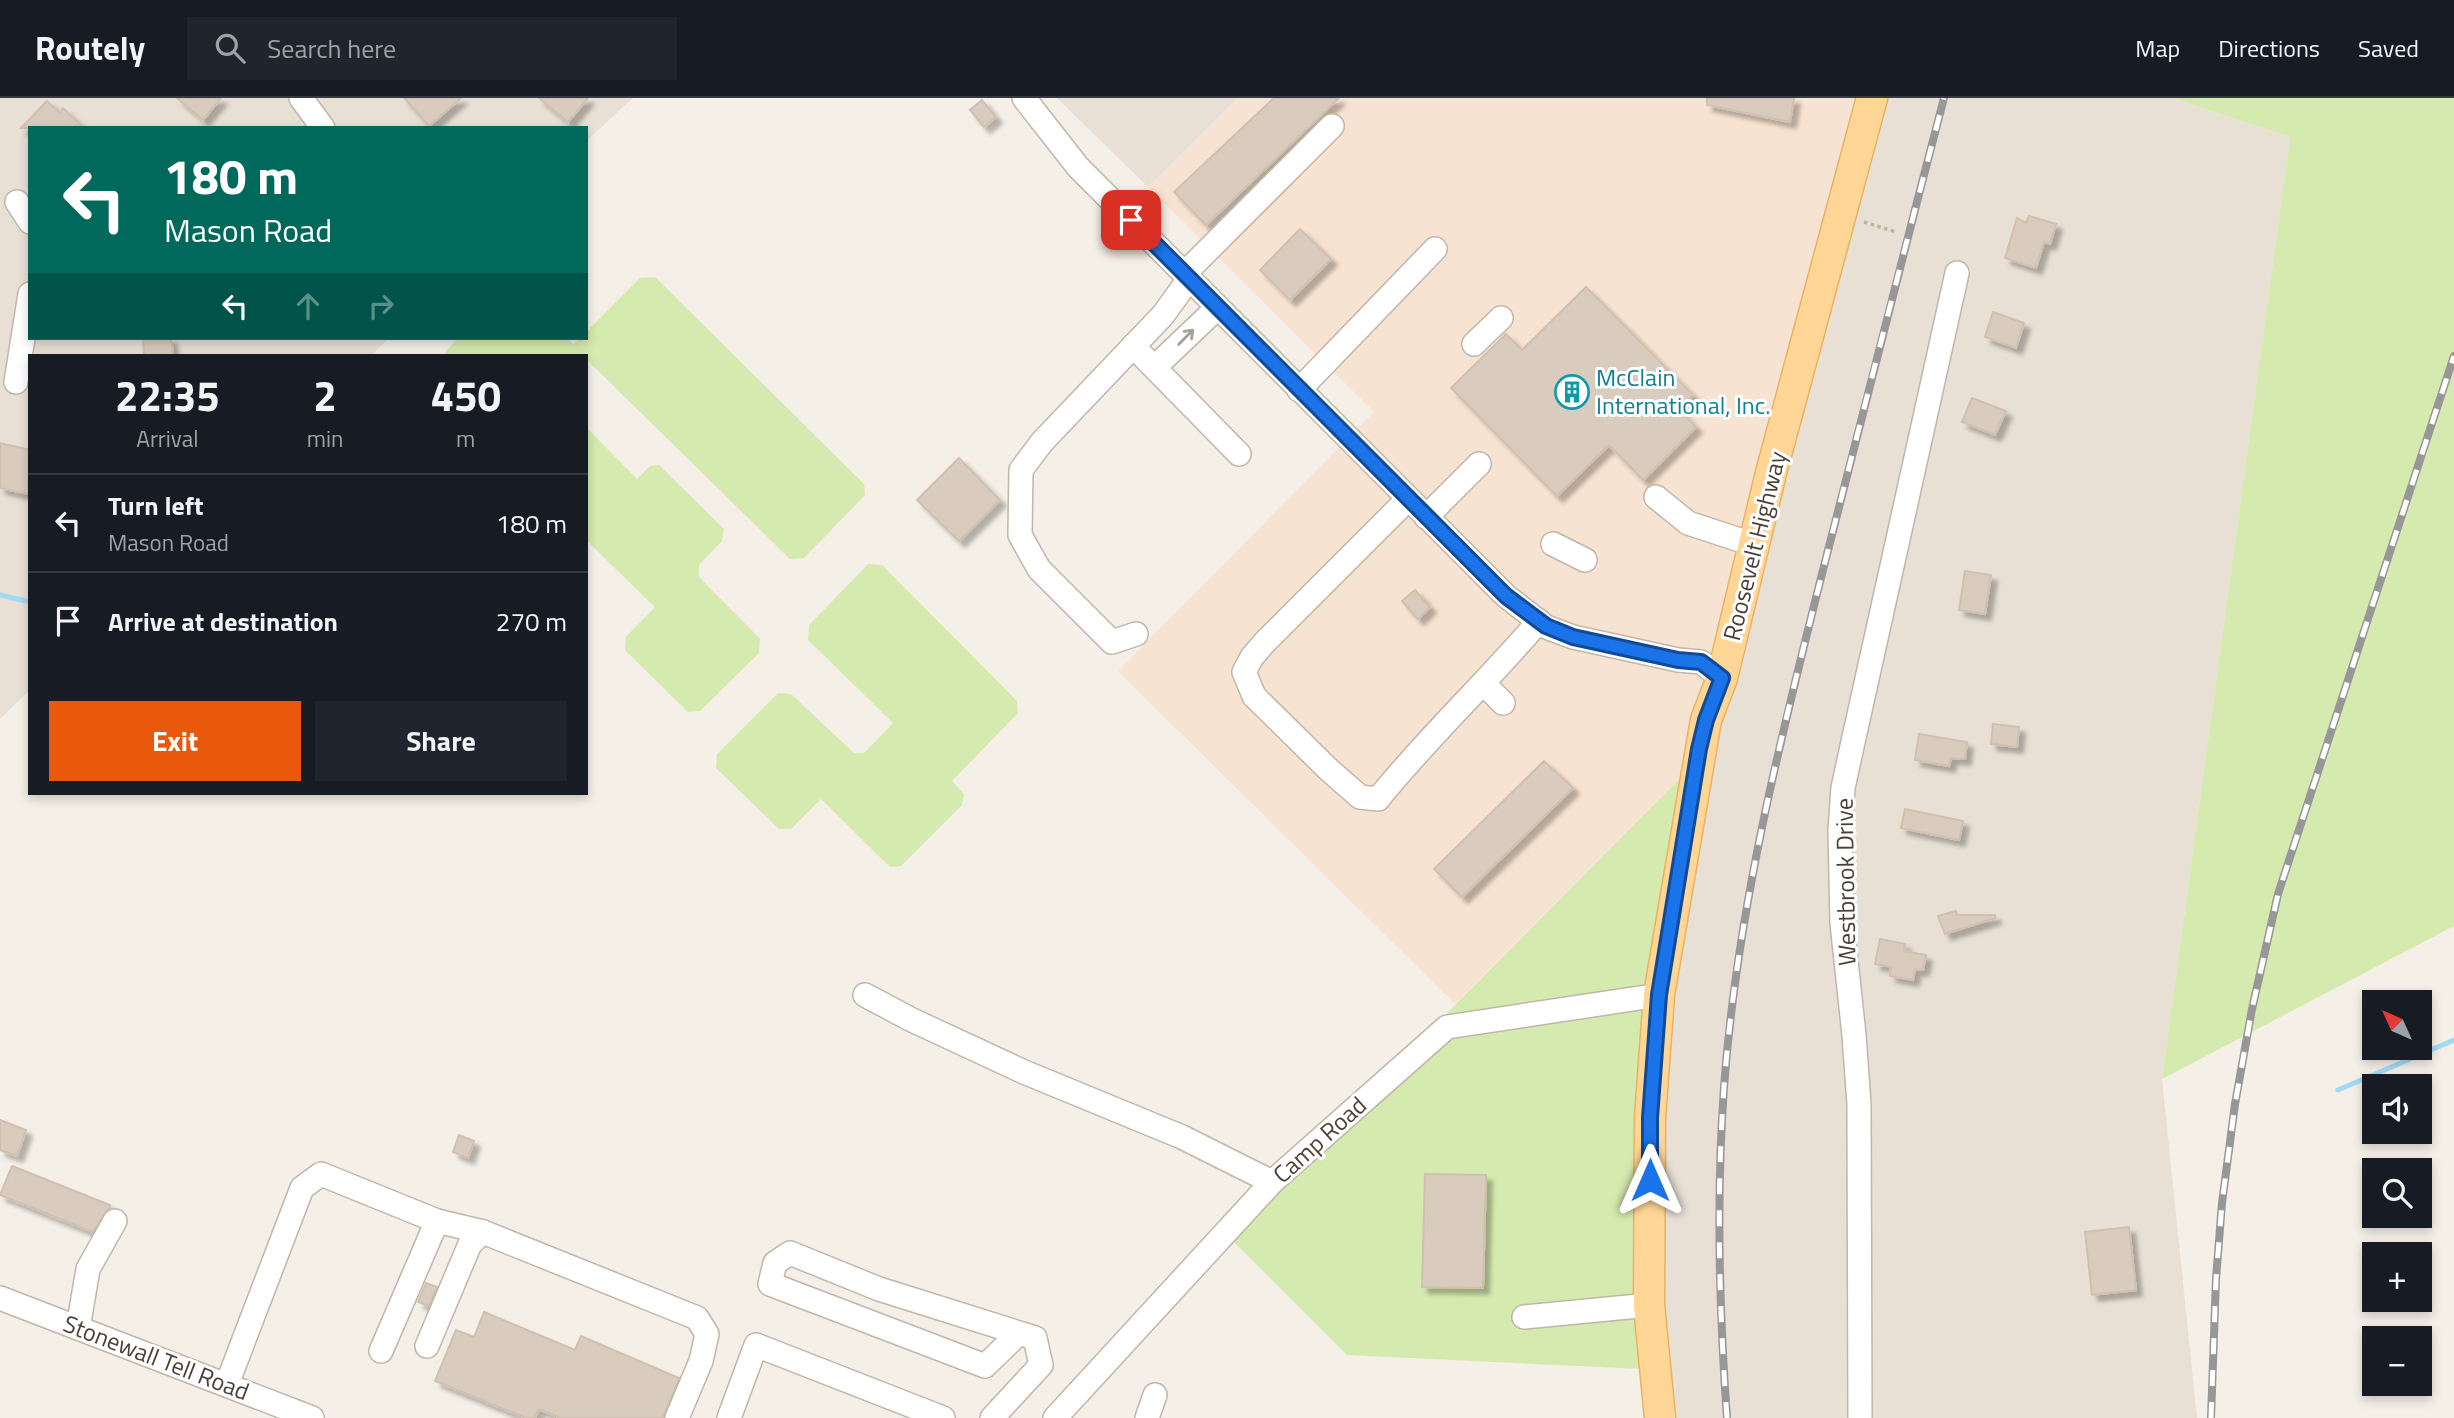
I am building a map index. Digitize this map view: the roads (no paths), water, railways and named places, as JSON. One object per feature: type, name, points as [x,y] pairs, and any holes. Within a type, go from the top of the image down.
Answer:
[{"type":"main road","name":"Roosevelt Highway","points":[[1660,1418],[1649,1305],[1650,1118],[1659,995],[1699,749],[1706,720],[1722,678],[1771,473],[1872,98]]},
{"type":"street","points":[[301,98],[322,126]]},
{"type":"street","points":[[1024,98],[1078,167],[1506,596],[1546,626],[1573,637],[1678,660],[1701,662],[1722,678]]},
{"type":"street","points":[[1136,634],[1112,642],[1039,569],[1020,535],[1021,470],[1042,442],[1163,315],[1186,277],[1332,126]]},
{"type":"street","points":[[17,202],[28,219]]},
{"type":"street","points":[[1299,390],[1436,249]]},
{"type":"street","name":"Westbrook Drive","points":[[1860,1418],[1858,1104],[1842,923],[1840,830],[1843,788],[1957,273]]},
{"type":"street","points":[[15,382],[28,306]]},
{"type":"street","points":[[1155,368],[1217,307]]},
{"type":"street","points":[[1474,344],[1501,318]]},
{"type":"street","points":[[1133,346],[1239,454]]},
{"type":"street","points":[[1426,517],[1479,464]]},
{"type":"street","points":[[1656,497],[1688,523],[1755,545]]},
{"type":"street","points":[[1408,499],[1265,642],[1244,672],[1254,696],[1328,769],[1360,797],[1378,799],[1412,757],[1539,621]]},
{"type":"street","points":[[1553,544],[1585,560]]},
{"type":"street","points":[[1483,683],[1503,703]]},
{"type":"street","points":[[865,995],[1024,1072],[1182,1138],[1272,1182]]},
{"type":"street","name":"Camp Road","points":[[1055,1418],[1272,1182],[1447,1027],[1659,995]]},
{"type":"street","points":[[227,1384],[302,1188],[321,1174],[437,1221],[482,1232],[697,1318],[707,1334],[701,1361],[677,1418]]},
{"type":"street","points":[[381,1351],[437,1221]]},
{"type":"street","points":[[78,1328],[88,1269],[115,1222]]},
{"type":"street","points":[[427,1346],[470,1244],[482,1232]]},
{"type":"street","points":[[992,1418],[1041,1364],[1035,1338],[879,1289],[790,1253],[775,1263],[770,1284],[985,1366],[1019,1333]]},
{"type":"street","name":"Stonewall Tell Road","points":[[0,1298],[312,1418]]},
{"type":"street","points":[[1524,1317],[1649,1305]]},
{"type":"street","points":[[729,1418],[756,1345],[943,1418]]},
{"type":"street","points":[[1147,1418],[1154,1395]]},
{"type":"waterway","points":[[0,595],[28,602]]},
{"type":"waterway","points":[[2338,1090],[2454,1040]]},
{"type":"railway","points":[[1727,1418],[1720,1294],[1720,1170],[1724,1087],[1739,956],[1762,826],[1791,698],[1944,98]]},
{"type":"railway","points":[[2211,1418],[2216,1279],[2222,1203],[2235,1104],[2252,1009],[2278,894],[2454,356]]},
{"type":"place","name":"McClain International, Inc.","points":[[1572,392]]}]
